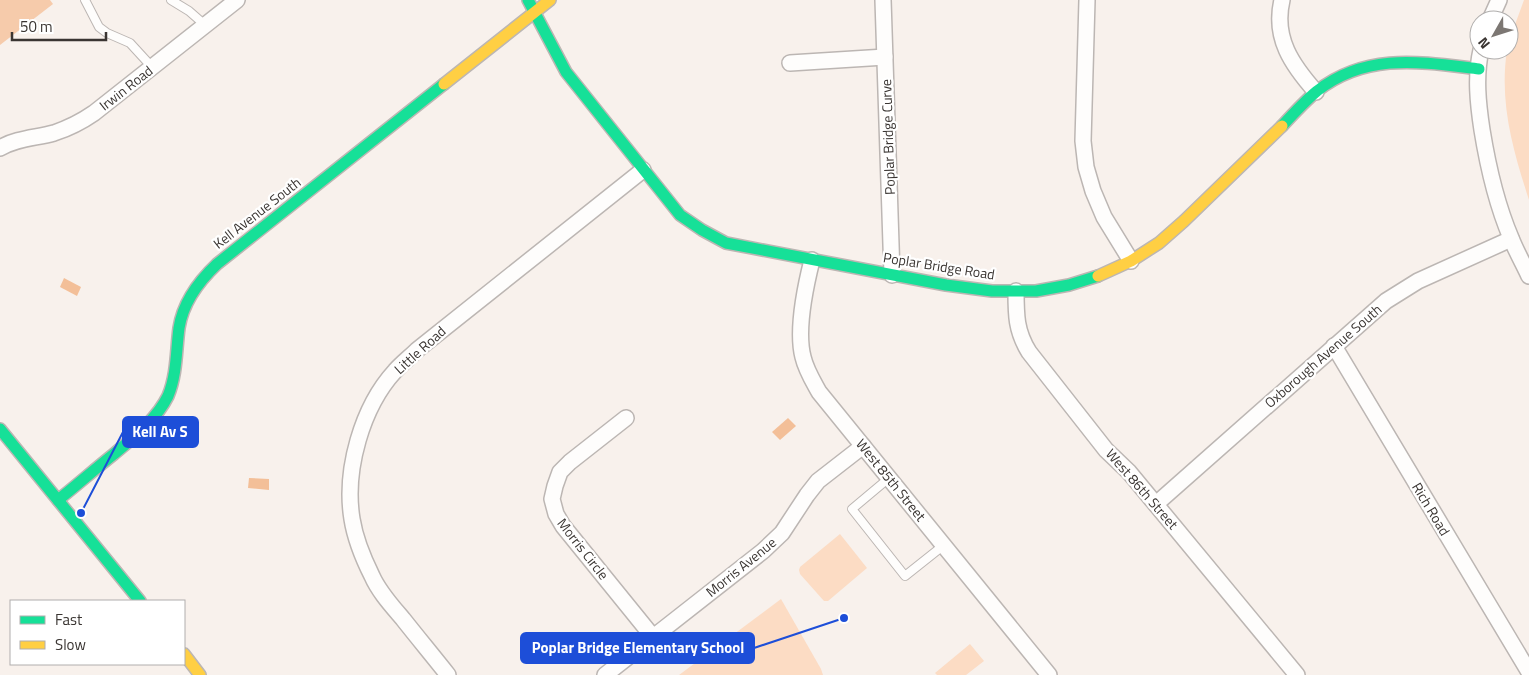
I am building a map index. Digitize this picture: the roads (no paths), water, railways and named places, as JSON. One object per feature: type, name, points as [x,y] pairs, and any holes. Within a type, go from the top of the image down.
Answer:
[{"type":"street","name":"Irwin Road","points":[[0,148],[15,141],[74,126],[94,113],[237,0]]},
{"type":"street","name":"Poplar Bridge Road","points":[[528,0],[566,72],[680,214],[702,230],[726,243],[752,249],[946,285],[992,291],[1036,291],[1069,286],[1098,276],[1130,261],[1159,242],[1184,221],[1316,92],[1327,83],[1347,72],[1370,65],[1392,62],[1479,69]]},
{"type":"street","name":"Kell Avenue South","points":[[58,500],[136,435],[154,417],[167,396],[175,374],[179,326],[183,310],[191,292],[203,277],[550,0]]},
{"type":"street","name":"Poplar Bridge Curve","points":[[883,0],[892,275]]},
{"type":"street","points":[[1087,0],[1082,141],[1086,167],[1093,191],[1104,217],[1130,261]]},
{"type":"street","points":[[1282,0],[1280,23],[1286,50],[1295,67],[1316,92]]},
{"type":"street","points":[[790,62],[885,57]]},
{"type":"street","points":[[1480,60],[1478,102],[1487,162],[1498,204],[1511,239],[1529,276]]},
{"type":"street","name":"Little Road","points":[[448,675],[372,578],[360,548],[352,518],[350,487],[354,456],[362,425],[377,397],[395,371],[418,350],[643,170]]},
{"type":"street","name":"Oxborough Avenue South","points":[[1156,504],[1386,300],[1418,281],[1511,239]]},
{"type":"street","name":"West 85th Street","points":[[812,260],[808,275],[800,338],[803,357],[809,375],[820,392],[863,446],[1049,675]]},
{"type":"street","name":"West 86th Street","points":[[1016,291],[1018,328],[1029,352],[1106,450],[1129,472],[1297,675]]},
{"type":"street","name":"Rich Road","points":[[1334,346],[1529,672]]},
{"type":"street","name":"Morris Circle","points":[[626,418],[560,472],[552,499],[556,514],[563,526],[653,637]]},
{"type":"street","points":[[0,429],[139,600]]},
{"type":"street","name":"Morris Avenue","points":[[605,675],[763,550],[782,533],[818,482],[863,446]]},
{"type":"street","points":[[185,655],[200,675]]},
{"type":"lane","points":[[171,0],[189,11],[205,25]]},
{"type":"lane","points":[[86,1],[98,27],[130,43],[152,67]]},
{"type":"lane","points":[[889,478],[852,510],[899,569],[905,576],[944,545]]},
{"type":"place","name":"Kell Av S","points":[[81,513]]},
{"type":"place","name":"Poplar Bridge Elementary School","points":[[844,618]]}]
